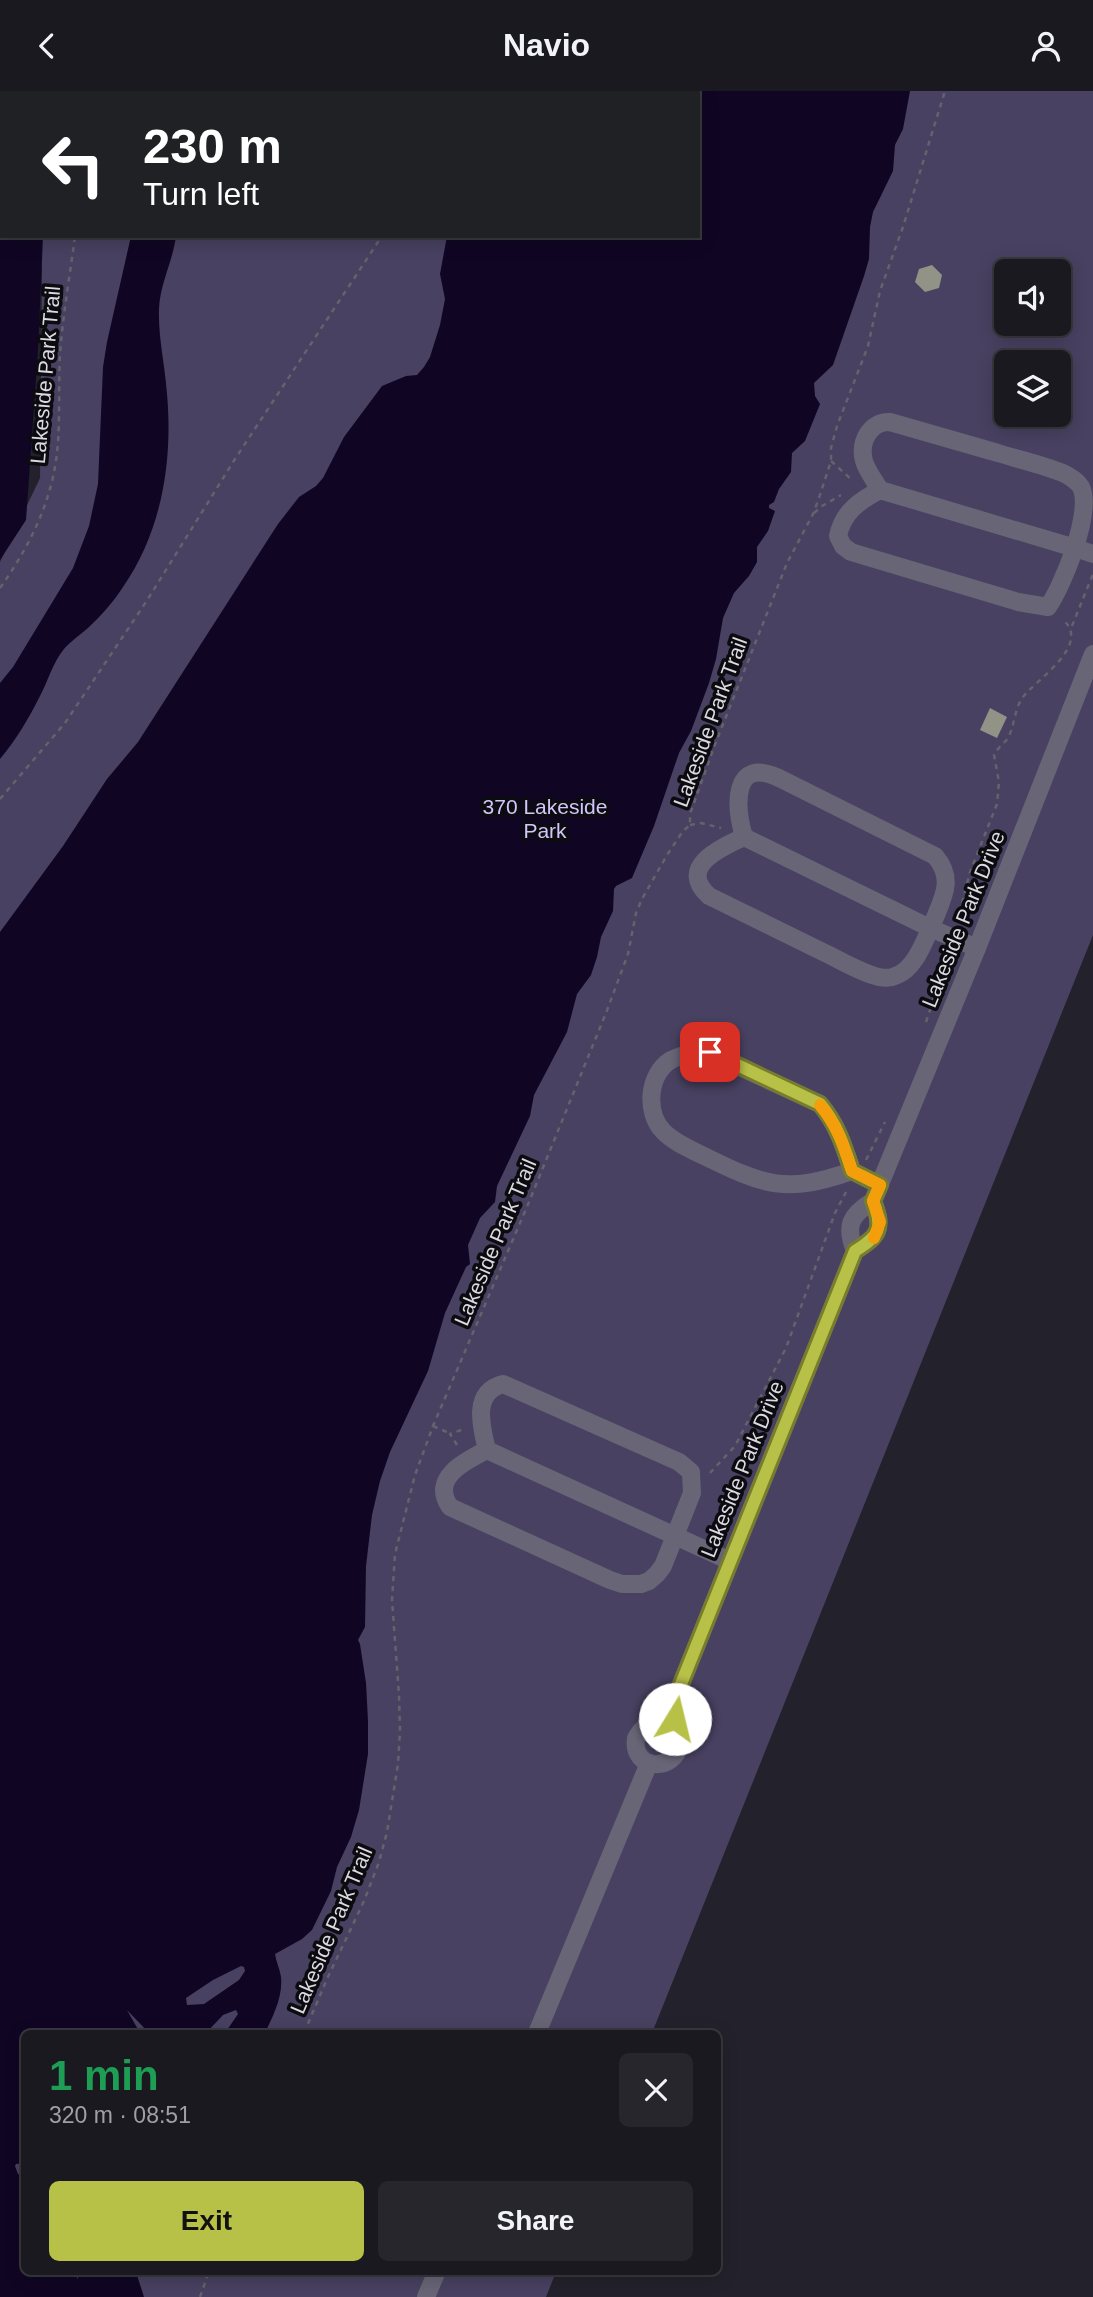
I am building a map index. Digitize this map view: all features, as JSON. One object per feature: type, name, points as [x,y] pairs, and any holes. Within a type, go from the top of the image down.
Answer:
[{"type":"street","points":[[880,490],[853,507],[840,527],[838,536],[844,547],[851,552],[1018,602],[1048,607],[1057,594],[1075,548],[1085,516],[1086,500],[1083,489],[1076,480],[1043,466],[890,422],[881,422],[871,428],[862,450],[864,462],[880,490],[1075,548],[1093,554]]},
{"type":"street","name":"Lakeside Park Drive","points":[[855,1251],[849,1229],[859,1212],[876,1193],[977,948],[1093,653]]},
{"type":"street","points":[[758,771],[766,772],[826,800],[935,856],[946,875],[945,889],[915,959],[905,971],[893,977],[879,977],[709,896],[701,888],[697,876],[700,867],[714,851],[744,837],[738,805],[743,782],[750,773],[758,771]]},
{"type":"street","points":[[744,837],[930,928],[977,948]]},
{"type":"street","points":[[854,1172],[799,1185],[778,1185],[757,1179],[680,1144],[664,1132],[654,1119],[651,1101],[659,1073],[670,1061],[688,1054],[710,1052],[820,1104],[840,1136],[854,1172],[876,1193]]},
{"type":"street","name":"Lakeside Park Drive","points":[[673,1704],[855,1251],[874,1237],[878,1229],[880,1222],[876,1193]]},
{"type":"street","points":[[503,1384],[679,1462],[691,1472],[692,1493],[663,1566],[649,1581],[632,1585],[610,1580],[450,1507],[445,1494],[447,1479],[458,1466],[486,1450],[481,1425],[484,1398],[489,1389],[503,1384]]},
{"type":"street","points":[[486,1450],[730,1561]]},
{"type":"street","points":[[673,1704],[680,1733],[677,1752],[667,1762],[655,1765],[642,1760],[634,1745],[636,1738],[646,1724],[661,1717],[673,1704]]},
{"type":"street","points":[[538,2030],[649,1763]]},
{"type":"street","points":[[426,2297],[435,2275]]},
{"type":"path","name":"Lakeside Park Trail","points":[[305,2030],[365,1901],[387,1832],[398,1764],[400,1731],[392,1600],[395,1554],[415,1475],[606,1013],[628,954],[636,913],[672,847],[690,825],[690,814],[714,747],[787,563],[814,514],[831,461],[831,448],[837,426],[868,347],[880,291],[945,91]]},
{"type":"path","name":"Lakeside Park Trail","points":[[0,588],[30,542],[50,491],[58,435],[62,331],[75,238]]},
{"type":"path","points":[[0,799],[65,723],[146,601],[234,459],[381,238]]},
{"type":"path","points":[[814,514],[822,506],[847,492]]},
{"type":"path","points":[[1071,626],[1093,574]]},
{"type":"path","points":[[926,1022],[970,872],[997,804],[999,782],[994,755],[1008,737],[1024,696],[1066,659],[1075,639],[1071,626],[1048,607]]},
{"type":"path","points":[[690,825],[712,825],[744,837]]},
{"type":"path","points":[[693,1478],[711,1473],[726,1457],[759,1403],[793,1333],[835,1213],[854,1172],[887,1119]]},
{"type":"path","points":[[450,1434],[481,1425]]},
{"type":"path","points":[[433,1426],[450,1434],[466,1461]]},
{"type":"path","points":[[200,2297],[208,2275]]},
{"type":"green space","name":"370 Lakeside Park","points":[[700,91],[1093,91],[1093,935],[653,2030],[21,2030],[21,2275],[555,2275],[546,2297],[0,2297],[0,562],[40,478],[40,238],[700,238]]},
{"type":"shaded area","points":[[700,91],[910,91],[903,129],[895,145],[893,171],[873,212],[869,259],[864,276],[833,365],[814,383],[815,396],[820,404],[805,441],[792,453],[791,472],[774,502],[769,505],[769,508],[775,511],[768,531],[757,547],[757,562],[734,593],[723,618],[709,683],[691,731],[679,753],[654,826],[632,878],[614,889],[613,911],[601,937],[591,975],[577,994],[567,1032],[534,1095],[530,1116],[497,1186],[495,1202],[480,1218],[468,1245],[470,1264],[466,1267],[445,1313],[428,1371],[390,1452],[380,1481],[372,1515],[366,1566],[365,1627],[358,1640],[366,1683],[368,1754],[359,1810],[351,1837],[337,1867],[331,1891],[312,1930],[302,1939],[275,1954],[281,1977],[280,1992],[266,2030],[227,2030],[238,2014],[236,2010],[223,2015],[209,2030],[146,2030],[127,2010],[138,2030],[21,2030],[21,2163],[15,2166],[21,2176],[21,2275],[75,2275],[78,2279],[78,2275],[137,2275],[144,2297],[0,2297],[0,932],[63,846],[107,779],[138,742],[278,524],[299,497],[323,478],[344,437],[382,386],[406,376],[417,375],[424,367],[440,325],[445,299],[440,274],[447,238],[700,238]],"holes":[[[241,1966],[245,1971],[239,1980],[204,2004],[187,2005],[186,1998],[213,1980]]]},
{"type":"shaded area","points":[[0,238],[43,238],[26,520],[0,560]]},
{"type":"shaded area","points":[[131,238],[176,238],[159,309],[168,444],[156,519],[136,565],[119,592],[88,628],[60,654],[27,721],[0,759],[0,683],[13,667],[73,568],[89,526],[98,484],[103,367]]},
{"type":"building","points":[[932,265],[942,275],[939,288],[925,292],[915,282],[919,269]]},
{"type":"building","points":[[990,708],[1007,717],[997,738],[980,730]]},
{"type":"slow traffic","points":[[820,1105],[840,1136],[852,1171],[880,1185],[873,1201],[880,1222],[874,1238]]},
{"type":"route","points":[[675,1719],[673,1704],[855,1251],[874,1237],[880,1222],[873,1201],[880,1185],[852,1171],[840,1136],[820,1104],[710,1052]]}]
